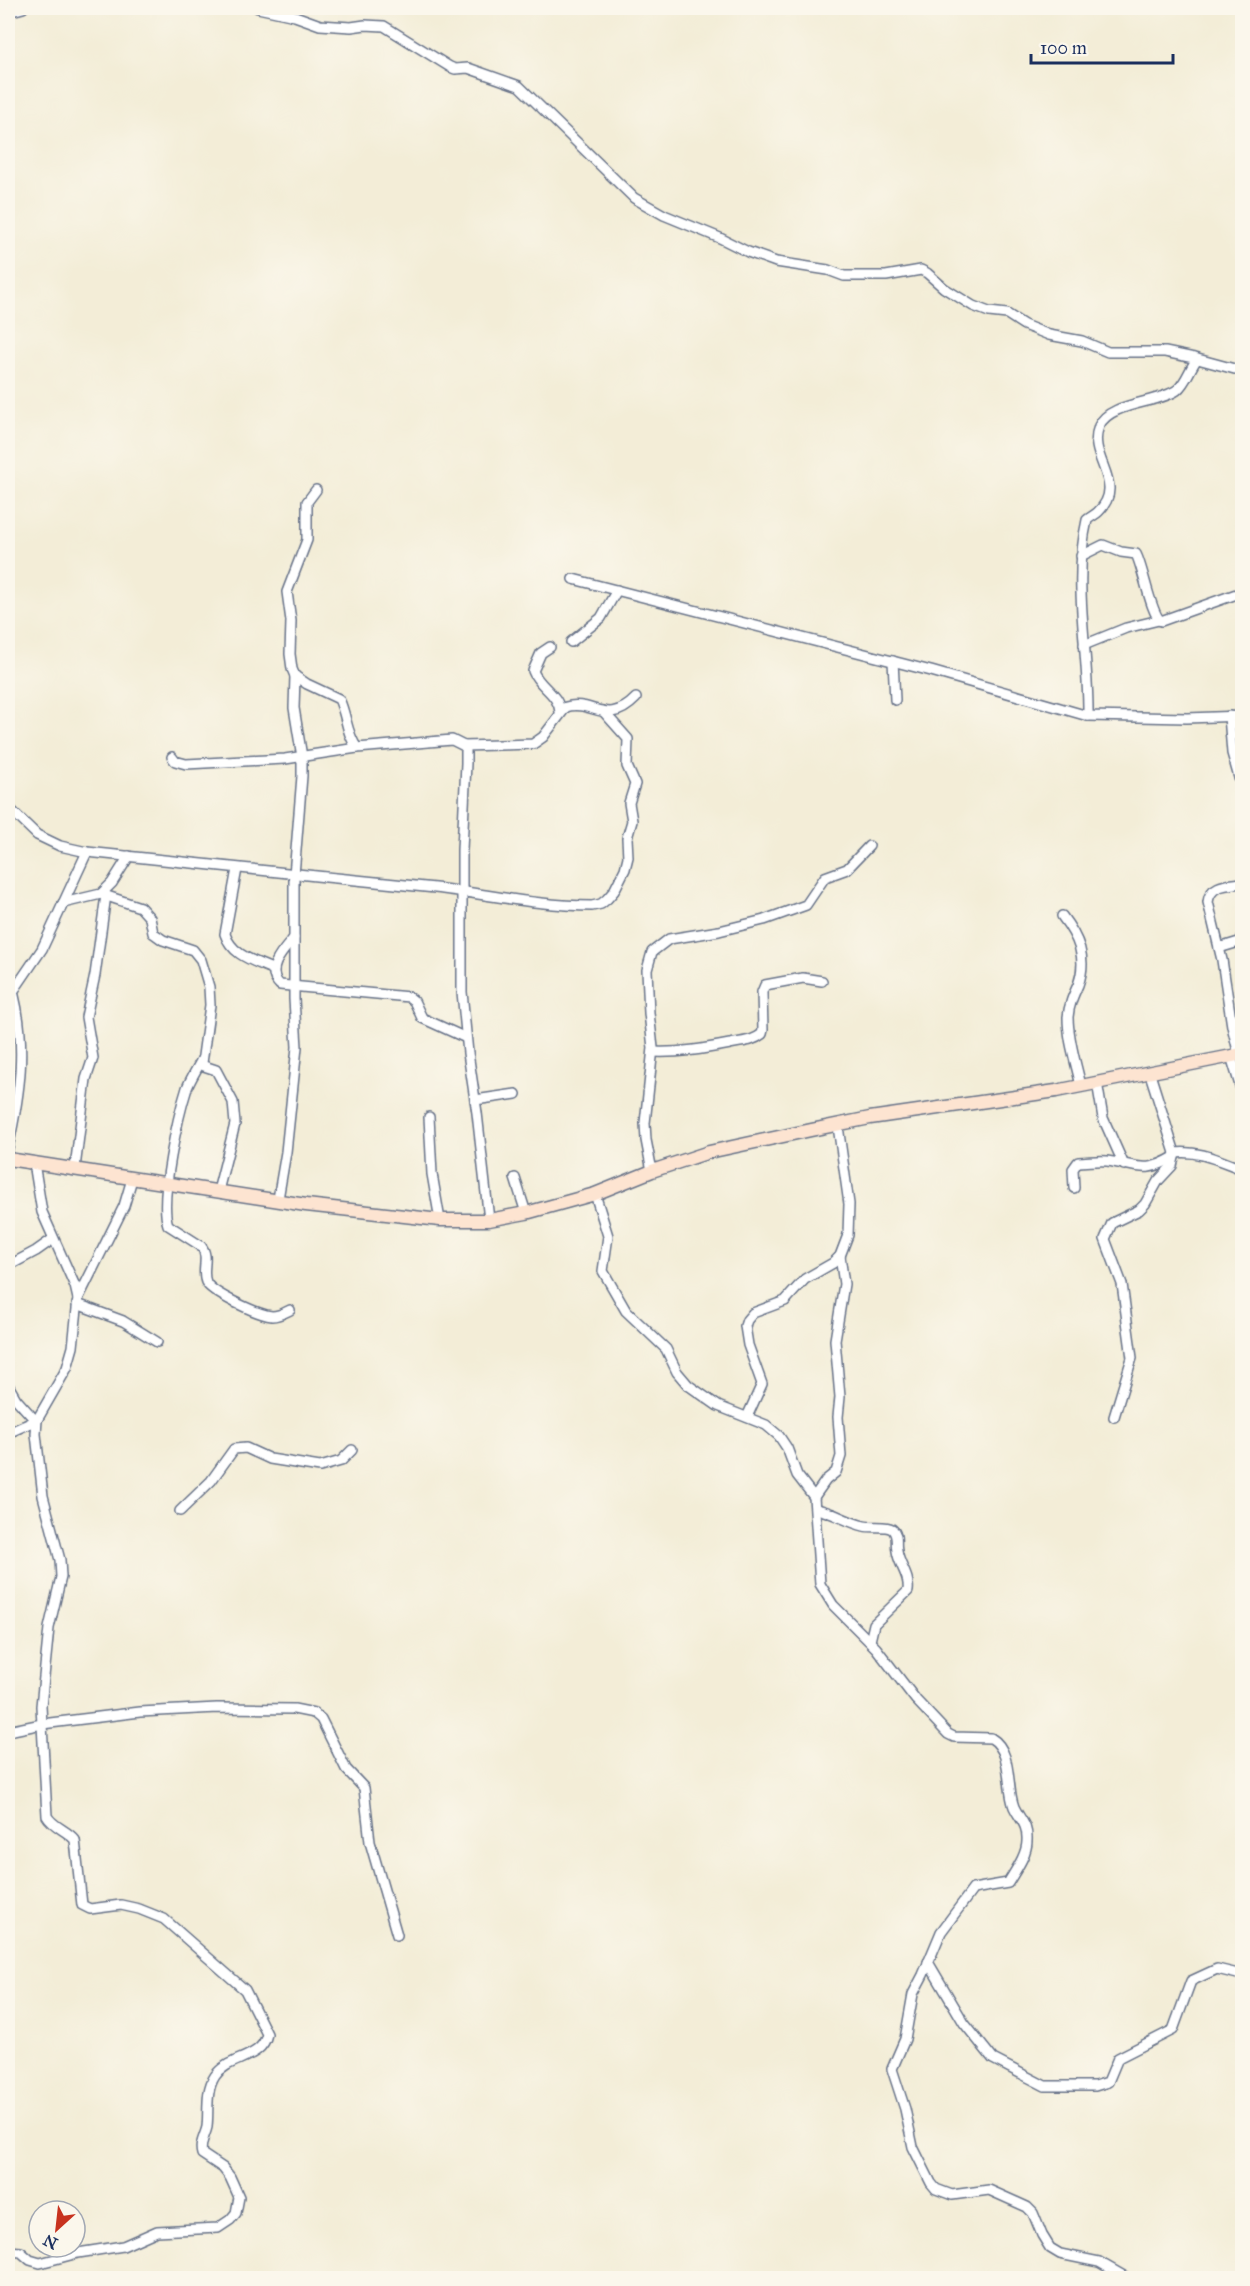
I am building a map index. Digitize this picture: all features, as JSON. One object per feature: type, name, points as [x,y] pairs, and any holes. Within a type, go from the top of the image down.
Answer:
[{"type":"street","points":[[8,12],[23,8]]},
{"type":"street","points":[[258,8],[295,16],[314,24],[351,27],[381,26],[450,67],[468,68],[519,86],[577,141],[595,163],[634,198],[664,215],[748,252],[776,262],[820,269],[844,276],[886,276],[921,270],[973,306],[988,312],[1007,314],[1024,325],[1049,334],[1082,341],[1108,352],[1165,352],[1242,372]]},
{"type":"street","points":[[1088,716],[1089,686],[1084,645],[1081,556],[1087,520],[1104,505],[1111,485],[1099,457],[1097,436],[1101,423],[1106,417],[1127,406],[1149,402],[1174,392],[1180,387],[1197,359]]},
{"type":"street","points":[[278,1199],[295,1078],[297,1047],[294,987],[294,875],[302,787],[302,757],[294,708],[295,676],[290,654],[291,621],[287,592],[308,540],[307,502],[316,490]]},
{"type":"street","points":[[1081,556],[1103,545],[1138,555],[1155,616],[1159,620]]},
{"type":"street","points":[[573,579],[892,661],[1088,716],[1187,718],[1242,716]]},
{"type":"street","points":[[571,642],[602,618],[617,590]]},
{"type":"street","points":[[1084,645],[1126,628],[1172,619],[1242,592]]},
{"type":"street","points":[[550,647],[541,653],[533,671],[537,679],[556,700],[560,712]]},
{"type":"street","points":[[892,661],[895,700]]},
{"type":"street","points":[[295,676],[339,699],[345,712],[348,733],[357,748]]},
{"type":"street","points":[[172,757],[175,761],[186,764],[302,757],[357,748],[452,740],[464,746],[533,744],[543,737],[566,707],[577,705],[603,711],[622,709],[636,698]]},
{"type":"street","points":[[8,807],[37,835],[60,846],[87,852],[462,891],[528,901],[592,906],[601,904],[614,891],[628,857],[627,838],[632,821],[629,803],[635,784],[627,766],[628,740],[603,711]]},
{"type":"street","points":[[1228,716],[1232,753],[1242,788]]},
{"type":"street","points":[[464,746],[466,763],[462,992],[489,1220]]},
{"type":"street","points":[[652,1171],[645,1123],[653,1052],[647,970],[652,952],[669,939],[719,931],[764,920],[806,905],[824,879],[847,869],[869,846]]},
{"type":"street","points":[[87,852],[42,949],[10,995],[21,1024],[21,1079],[8,1147],[11,1160],[306,1205],[440,1220],[489,1220],[526,1213],[595,1194],[652,1171],[709,1152],[870,1118],[1024,1096],[1150,1074],[1237,1055]]},
{"type":"street","points":[[75,1168],[86,1079],[93,1058],[86,1017],[95,975],[104,895],[129,856]]},
{"type":"street","points":[[237,869],[225,934],[238,953],[254,963],[274,970]]},
{"type":"street","points":[[1242,883],[1213,889],[1208,902],[1219,948],[1242,1092]]},
{"type":"street","points":[[63,903],[104,895],[145,911],[150,918],[153,933],[163,940],[192,950],[201,960],[209,987],[210,1005],[202,1059],[186,1093],[166,1184],[164,1210],[168,1226],[205,1250],[205,1279],[211,1289],[267,1315],[280,1315],[290,1310]]},
{"type":"street","points":[[1062,916],[1076,934],[1083,964],[1082,973],[1069,1007],[1068,1018],[1081,1086]]},
{"type":"street","points":[[294,938],[276,962],[274,970],[276,982],[294,987],[409,997],[414,1001],[422,1018],[466,1038]]},
{"type":"street","points":[[1219,948],[1242,941]]},
{"type":"street","points":[[653,1052],[693,1051],[753,1040],[762,1034],[763,1030],[762,992],[765,985],[803,978],[822,981]]},
{"type":"street","points":[[202,1059],[204,1066],[216,1070],[235,1110],[236,1124],[218,1191]]},
{"type":"street","points":[[1114,1418],[1132,1358],[1122,1284],[1105,1239],[1112,1224],[1138,1210],[1145,1203],[1158,1181],[1172,1166],[1174,1155],[1150,1074]]},
{"type":"street","points":[[1096,1082],[1103,1118],[1124,1165]]},
{"type":"street","points":[[475,1100],[516,1094]]},
{"type":"street","points":[[429,1116],[432,1174],[440,1220]]},
{"type":"street","points":[[814,1497],[826,1480],[836,1472],[841,1456],[838,1417],[840,1397],[835,1340],[844,1289],[840,1256],[848,1235],[850,1218],[838,1126]]},
{"type":"street","points":[[1074,1188],[1072,1175],[1076,1164],[1098,1161],[1138,1168],[1156,1167],[1174,1155],[1189,1152],[1206,1155],[1242,1169]]},
{"type":"street","points":[[8,1433],[36,1420],[67,1368],[73,1347],[77,1301],[75,1286],[39,1203],[34,1163]]},
{"type":"street","points":[[515,1178],[526,1213]]},
{"type":"street","points":[[77,1301],[124,1206],[132,1179]]},
{"type":"street","points":[[595,1194],[608,1236],[603,1271],[626,1311],[666,1349],[677,1372],[688,1384],[718,1406],[766,1425],[779,1436],[787,1448],[800,1480],[814,1497],[820,1578],[823,1591],[833,1605],[870,1641],[916,1700],[948,1734],[954,1737],[991,1738],[1001,1748],[1014,1807],[1026,1826],[1026,1850],[1009,1881],[1005,1884],[973,1889],[941,1932],[913,1994],[905,2039],[892,2069],[905,2109],[913,2147],[936,2189],[952,2195],[989,2190],[1027,2207],[1033,2213],[1050,2248],[1060,2254],[1099,2262],[1127,2278]]},
{"type":"street","points":[[8,1266],[53,1239]]},
{"type":"street","points":[[747,1417],[762,1384],[748,1345],[745,1326],[747,1320],[753,1313],[785,1301],[805,1279],[819,1273],[840,1256]]},
{"type":"street","points":[[77,1301],[123,1321],[157,1342]]},
{"type":"street","points":[[8,1385],[16,1399],[36,1420],[43,1496],[60,1560],[62,1577],[49,1628],[41,1706],[47,1816],[50,1822],[70,1833],[75,1840],[82,1905],[90,1909],[121,1905],[164,1919],[245,1990],[267,2034],[261,2048],[224,2067],[215,2075],[209,2089],[207,2128],[200,2149],[202,2154],[224,2168],[235,2187],[239,2204],[230,2220],[218,2228],[157,2231],[123,2246],[78,2253],[40,2263],[30,2260],[21,2252],[8,2251]]},
{"type":"street","points":[[180,1511],[211,1481],[234,1449],[246,1448],[270,1459],[320,1467],[341,1461],[352,1450]]},
{"type":"street","points":[[816,1509],[836,1514],[864,1526],[889,1527],[896,1536],[896,1550],[907,1577],[908,1591],[874,1624],[870,1641]]},
{"type":"street","points":[[8,1731],[42,1724],[140,1712],[217,1708],[294,1709],[314,1713],[321,1719],[345,1769],[364,1788],[370,1842],[398,1935]]},
{"type":"street","points":[[928,1962],[964,2023],[993,2059],[1035,2083],[1055,2086],[1095,2086],[1108,2082],[1118,2058],[1173,2030],[1191,1981],[1217,1969],[1242,1975]]}]
